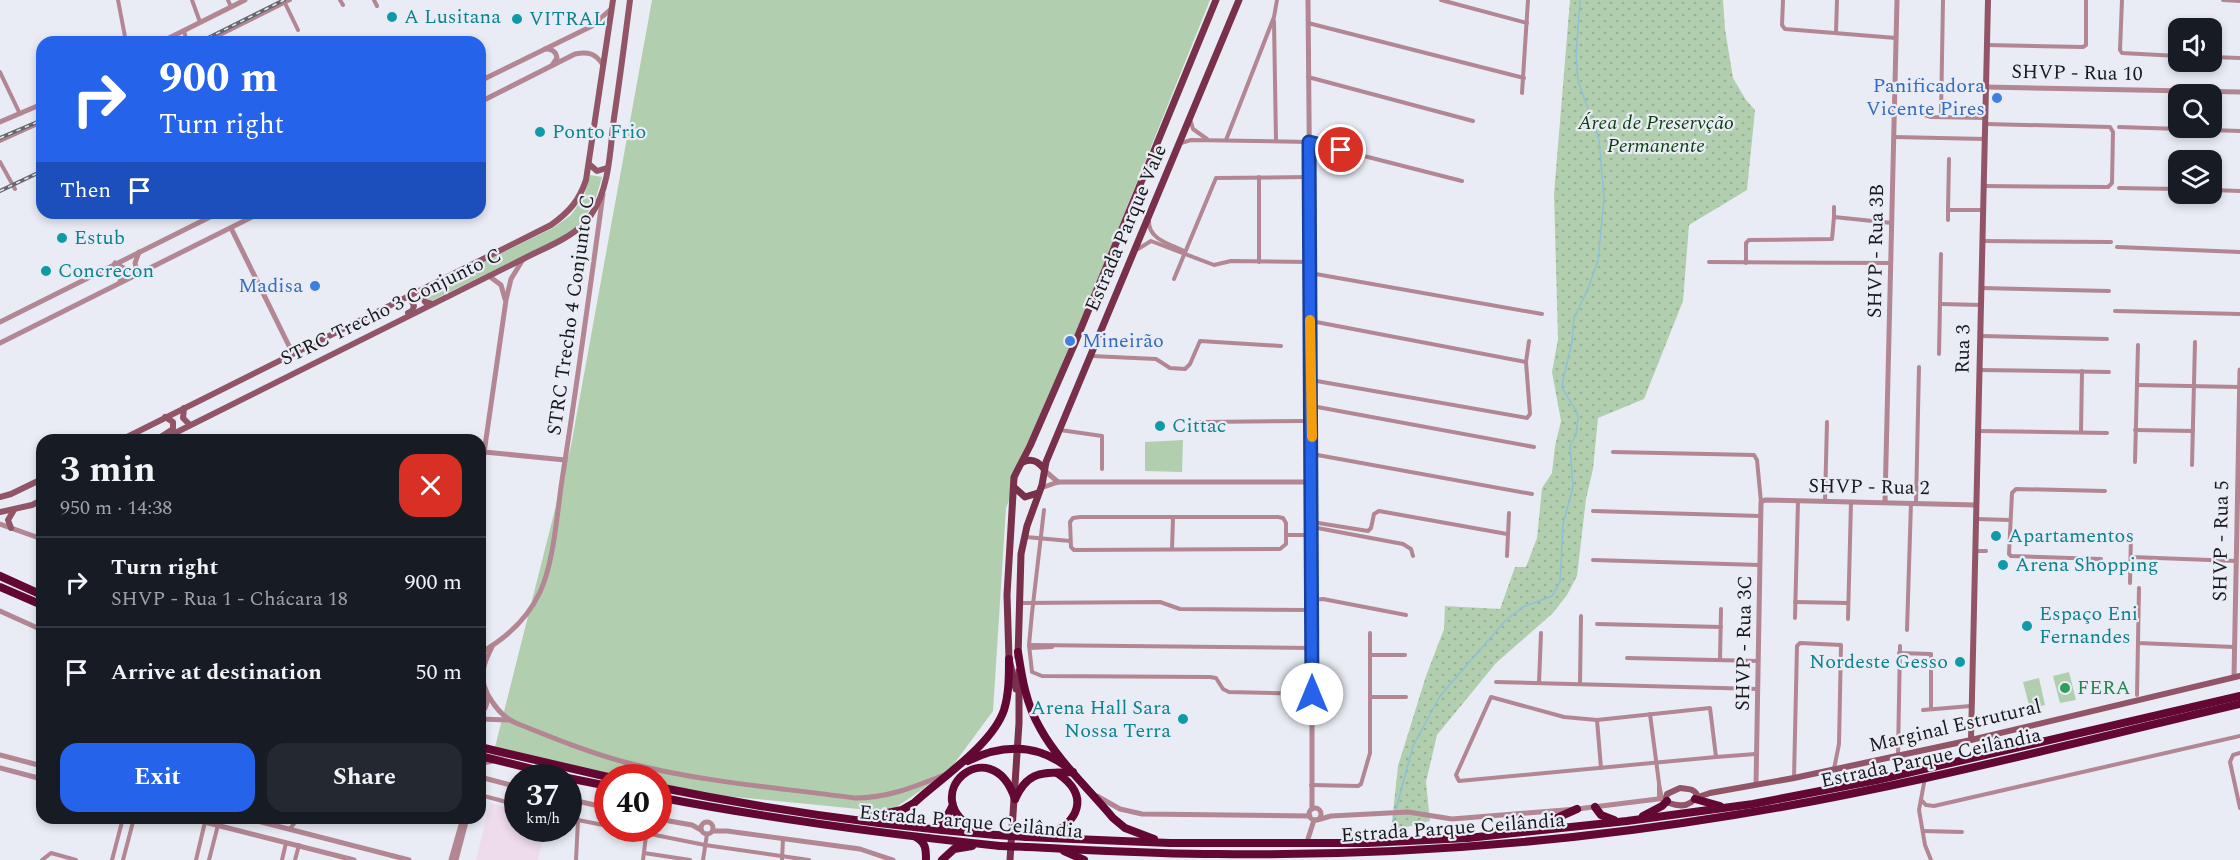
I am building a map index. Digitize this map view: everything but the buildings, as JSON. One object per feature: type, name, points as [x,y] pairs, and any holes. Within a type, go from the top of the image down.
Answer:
[{"type":"highway","points":[[0,576],[36,592]]},
{"type":"highway","points":[[0,587],[36,602]]},
{"type":"highway","points":[[1018,652],[1026,693],[1037,722],[1048,741],[1113,818],[1125,828],[1145,837],[1170,843]]},
{"type":"highway","points":[[852,819],[902,810],[914,803],[978,749],[996,727],[1004,711],[1009,659]]},
{"type":"highway","name":"Estrada Parque Ceilândia","points":[[672,790],[715,799],[852,819],[1026,837],[1170,843],[1384,842],[1468,838],[1728,807],[1877,780],[2240,696]]},
{"type":"highway","name":"Estrada Parque Ceilândia","points":[[672,800],[915,837],[1000,846],[1217,854],[1324,854],[1385,851],[1505,843],[1718,818],[1925,777],[2240,705]]},
{"type":"highway","points":[[486,747],[594,774]]},
{"type":"highway","points":[[946,774],[980,755],[1004,748],[1018,748],[1045,754],[1058,760],[1073,772]]},
{"type":"highway","points":[[486,757],[515,764]]},
{"type":"highway","points":[[933,828],[945,820],[952,807],[952,793],[956,781],[964,772],[978,767],[985,767],[1000,773],[1011,786],[1015,799]]},
{"type":"highway","points":[[1015,799],[1027,780],[1036,774],[1073,772]]},
{"type":"highway","points":[[1044,838],[1065,827],[1074,816],[1078,804],[1076,791],[1057,773]]},
{"type":"highway","points":[[1695,796],[1728,807]]},
{"type":"highway","points":[[1595,807],[1601,815],[1611,820],[1631,820],[1656,810],[1663,799]]},
{"type":"highway","points":[[952,807],[964,823],[985,834]]},
{"type":"highway","points":[[1526,832],[1577,809]]},
{"type":"highway","points":[[915,837],[923,842],[926,848],[926,860]]},
{"type":"highway","points":[[942,860],[954,849],[985,844]]},
{"type":"highway","points":[[1060,849],[1084,860]]},
{"type":"highway","points":[[1217,854],[1251,860]]},
{"type":"highway","points":[[1300,860],[1324,854]]},
{"type":"main road","name":"STRC Trecho 3 Conjunto C","points":[[132,434],[551,225],[568,213],[582,192],[589,164],[612,0]]},
{"type":"main road","name":"STRC Trecho 3 Conjunto C","points":[[173,434],[523,259],[579,228],[598,203],[607,172],[630,0]]},
{"type":"main road","name":"Estrada Parque Vale","points":[[1023,462],[1075,344],[1216,0]]},
{"type":"main road","name":"Estrada Parque Vale","points":[[1044,470],[1239,0]]},
{"type":"main road","name":"Rua 3","points":[[1971,740],[1988,0]]},
{"type":"main road","points":[[589,164],[597,171],[607,172]]},
{"type":"main road","points":[[429,286],[423,297],[425,302],[432,304]]},
{"type":"main road","points":[[388,327],[396,319],[412,311],[414,306],[409,296]]},
{"type":"main road","points":[[185,408],[183,418],[190,425]]},
{"type":"main road","points":[[165,417],[173,422],[173,429],[165,434]]},
{"type":"main road","points":[[1010,860],[1020,703],[1019,565],[1024,537],[1044,470],[1040,463],[1034,460],[1023,462],[1016,473],[1007,576],[1009,659],[1020,703]]},
{"type":"main road","points":[[0,497],[36,482]]},
{"type":"main road","points":[[1015,488],[1025,497],[1039,491]]},
{"type":"main road","points":[[0,512],[36,502]]},
{"type":"main road","points":[[11,528],[8,520],[14,510]]},
{"type":"main road","name":"Marginal Estrutural","points":[[1695,796],[1794,777],[1835,765],[1898,756],[1971,740],[2237,677]]},
{"type":"main road","points":[[1680,788],[1689,789],[1695,796],[1689,804],[1682,806],[1663,799],[1670,792],[1680,788]]},
{"type":"street","points":[[118,0],[125,36]]},
{"type":"street","points":[[192,0],[200,23]]},
{"type":"street","points":[[228,0],[231,7]]},
{"type":"street","points":[[174,36],[245,0]]},
{"type":"street","points":[[374,0],[377,6]]},
{"type":"street","points":[[1275,141],[1274,17],[1277,0]]},
{"type":"street","points":[[1308,0],[1312,454],[1310,785],[1311,796],[1321,816],[1314,819]]},
{"type":"street","points":[[1441,0],[1527,23]]},
{"type":"street","points":[[1522,93],[1528,0]]},
{"type":"street","points":[[1783,0],[1784,28],[1896,38]]},
{"type":"street","points":[[1836,33],[1837,0]]},
{"type":"street","name":"SHVP - Rua 3B","points":[[1885,502],[1897,0]]},
{"type":"street","points":[[1941,116],[1943,0]]},
{"type":"street","points":[[1986,45],[2085,47],[2086,0]]},
{"type":"street","points":[[2122,0],[2120,50],[2122,53],[2168,55]]},
{"type":"street","points":[[2223,0],[2240,1]]},
{"type":"street","points":[[218,36],[286,1],[298,30]]},
{"type":"street","points":[[486,78],[592,26],[611,9]]},
{"type":"street","points":[[1226,140],[1274,17]]},
{"type":"street","points":[[1308,23],[1524,78]]},
{"type":"street","points":[[184,31],[185,36]]},
{"type":"street","points":[[545,49],[553,50],[556,55],[550,67]]},
{"type":"street","points":[[486,99],[583,52],[595,55],[603,65]]},
{"type":"street","points":[[2222,57],[2240,58]]},
{"type":"street","points":[[0,72],[20,115]]},
{"type":"street","points":[[1308,77],[1473,121]]},
{"type":"street","name":"SHVP - Rua 10","points":[[1985,87],[2240,92]]},
{"type":"street","points":[[0,122],[36,107]]},
{"type":"street","points":[[1906,115],[1918,113],[1926,117],[1941,116],[1985,121],[2110,127],[2113,132],[2112,183],[2108,187],[1984,186]]},
{"type":"street","points":[[1190,118],[1191,126],[1195,131],[1208,140]]},
{"type":"street","points":[[0,141],[36,125]]},
{"type":"street","points":[[2119,128],[2240,131]]},
{"type":"street","points":[[1191,140],[1195,131]]},
{"type":"street","points":[[1894,137],[1985,139]]},
{"type":"street","points":[[1180,144],[1191,140],[1309,142],[1462,181]]},
{"type":"street","points":[[1948,220],[1949,159]]},
{"type":"street","points":[[0,162],[15,189]]},
{"type":"street","name":"STRC Trecho 4 Conjunto C","points":[[486,650],[519,624],[545,581],[607,172]]},
{"type":"street","points":[[1174,279],[1186,254],[1214,179],[1217,177],[1309,177]]},
{"type":"street","points":[[1259,177],[1259,262]]},
{"type":"street","points":[[2119,188],[2168,189]]},
{"type":"street","points":[[2222,190],[2240,191]]},
{"type":"street","points":[[1746,262],[1746,243],[1749,240],[1832,239],[1834,207]]},
{"type":"street","points":[[1948,210],[1984,210]]},
{"type":"street","points":[[1150,213],[1149,226],[1154,236],[1186,254]]},
{"type":"street","points":[[1834,217],[1892,223]]},
{"type":"street","points":[[0,322],[206,219]]},
{"type":"street","points":[[0,344],[248,219]]},
{"type":"street","points":[[231,228],[293,354]]},
{"type":"street","points":[[1133,256],[1140,246],[1151,241],[1154,236]]},
{"type":"street","points":[[1151,241],[1214,265],[1231,261],[1310,262]]},
{"type":"street","points":[[1982,241],[2112,242]]},
{"type":"street","points":[[2117,247],[2240,252]]},
{"type":"street","points":[[140,251],[135,263],[136,267],[143,272]]},
{"type":"street","points":[[1939,354],[1941,254]]},
{"type":"street","points":[[486,438],[506,300],[514,271],[523,259]]},
{"type":"street","points":[[1709,262],[1891,264]]},
{"type":"street","points":[[115,263],[123,266],[125,272],[117,285]]},
{"type":"street","points":[[1310,273],[1542,314]]},
{"type":"street","points":[[489,276],[501,285],[506,300]]},
{"type":"street","points":[[1981,288],[2109,291]]},
{"type":"street","points":[[1941,304],[1981,305]]},
{"type":"street","points":[[2115,311],[2240,314]]},
{"type":"street","points":[[1310,321],[1526,362]]},
{"type":"street","points":[[1980,336],[2107,339]]},
{"type":"street","points":[[1310,379],[1527,418],[1530,414],[1526,362],[1529,341]]},
{"type":"street","points":[[1090,356],[1156,359],[1170,368],[1185,369],[1190,364],[1200,342],[1281,346]]},
{"type":"street","points":[[2192,465],[2195,342]]},
{"type":"street","points":[[2135,462],[2138,345]]},
{"type":"street","points":[[1907,630],[1919,367]]},
{"type":"street","points":[[1979,370],[2109,372]]},
{"type":"street","name":"SHVP - Rua 5","points":[[2237,677],[2234,647],[2237,608],[2240,370]]},
{"type":"street","points":[[2081,432],[2082,371]]},
{"type":"street","points":[[2137,385],[2240,387]]},
{"type":"street","points":[[1311,406],[1534,447]]},
{"type":"street","points":[[1201,422],[1311,421]]},
{"type":"street","points":[[1825,501],[1827,422]]},
{"type":"street","points":[[1060,430],[1102,436],[1102,469]]},
{"type":"street","points":[[2135,430],[2193,431]]},
{"type":"street","points":[[1978,431],[2107,433]]},
{"type":"street","points":[[486,452],[565,460]]},
{"type":"street","points":[[1613,452],[1754,456],[1757,460],[1761,502]]},
{"type":"street","points":[[1312,454],[1532,494]]},
{"type":"street","points":[[1044,470],[1058,482]]},
{"type":"street","points":[[1039,491],[1058,482],[1312,482]]},
{"type":"street","points":[[2101,559],[2011,556],[2009,554],[2010,520],[2012,493],[2016,489],[2105,492]]},
{"type":"street","name":"SHVP - Rua 2","points":[[1761,502],[1765,500],[1976,505]]},
{"type":"street","points":[[1795,618],[1798,501]]},
{"type":"street","name":"SHVP - Rua 3C","points":[[1756,785],[1761,502]]},
{"type":"street","points":[[1848,619],[1851,502]]},
{"type":"street","points":[[1044,510],[1032,602],[1030,647],[1032,672],[1042,676],[1210,677],[1216,678],[1223,689],[1229,692],[1312,694]]},
{"type":"street","points":[[1311,524],[1368,531],[1371,528],[1374,514],[1379,511],[1507,534]]},
{"type":"street","points":[[1593,511],[1761,516]]},
{"type":"street","points":[[1507,556],[1509,513]]},
{"type":"street","points":[[1076,518],[1281,518],[1286,523],[1286,535],[1285,546],[1280,549],[1079,550],[1072,549],[1070,522],[1076,518]]},
{"type":"street","points":[[1172,549],[1173,518]]},
{"type":"street","points":[[1976,519],[2010,520]]},
{"type":"street","points":[[0,524],[36,537]]},
{"type":"street","points":[[1311,524],[1403,544],[1411,549],[1413,556]]},
{"type":"street","points":[[2130,583],[2132,534]]},
{"type":"street","points":[[1286,535],[1311,535]]},
{"type":"street","points":[[1024,537],[1070,541]]},
{"type":"street","points":[[1974,550],[1986,551]]},
{"type":"street","points":[[2131,557],[2236,561]]},
{"type":"street","points":[[1593,560],[1760,565]]},
{"type":"street","points":[[2137,695],[2139,588]]},
{"type":"street","points":[[1312,600],[1323,599],[1406,615]]},
{"type":"street","points":[[1020,601],[1044,604],[1161,602],[1180,609],[1312,610]]},
{"type":"street","points":[[1795,602],[1848,603]]},
{"type":"street","points":[[1720,660],[1722,609]]},
{"type":"street","points":[[0,611],[36,627]]},
{"type":"street","points":[[1580,684],[1581,616]]},
{"type":"street","points":[[1597,624],[1721,627]]},
{"type":"street","points":[[1310,785],[1358,786],[1362,784],[1370,753],[1370,633]]},
{"type":"street","points":[[1539,683],[1541,633]]},
{"type":"street","points":[[1794,777],[1797,646],[1800,643],[1841,645],[1839,744],[1835,765]]},
{"type":"street","points":[[2138,643],[2234,647]]},
{"type":"street","points":[[486,659],[492,646]]},
{"type":"street","points":[[1898,756],[1900,646]]},
{"type":"street","points":[[1030,647],[1312,648]]},
{"type":"street","points":[[1899,653],[1931,654],[1931,709]]},
{"type":"street","points":[[1370,655],[1406,655]]},
{"type":"street","points":[[1627,658],[1758,661]]},
{"type":"street","points":[[1496,682],[1758,689]]},
{"type":"street","points":[[486,691],[496,708],[508,720]]},
{"type":"street","points":[[486,706],[488,695]]},
{"type":"street","points":[[1370,697],[1406,697]]},
{"type":"street","points":[[1716,757],[1710,708],[1597,720],[1564,717],[1491,697],[1456,778],[1459,781],[1477,781],[1756,754]]},
{"type":"street","points":[[1923,710],[1971,706]]},
{"type":"street","points":[[1090,791],[1110,805],[1142,814],[1314,819],[1408,812],[1444,819],[1577,809],[1663,799],[1650,714]]},
{"type":"street","points":[[486,718],[508,720],[569,744],[628,763],[690,776],[855,798],[888,795],[946,774]]},
{"type":"street","points":[[1597,720],[1601,768]]},
{"type":"street","points":[[1921,800],[1926,805],[1934,806],[2240,736]]},
{"type":"street","points":[[2240,753],[2231,757],[2230,762],[2240,808]]},
{"type":"street","points":[[0,755],[36,765]]},
{"type":"street","points":[[486,762],[499,760]]},
{"type":"street","points":[[30,776],[35,772],[33,764]]},
{"type":"street","points":[[0,768],[36,778]]},
{"type":"street","points":[[1925,777],[1919,810],[1931,860]]},
{"type":"street","points":[[486,779],[504,783]]},
{"type":"street","points":[[486,797],[504,802]]},
{"type":"street","points":[[1307,842],[1316,809]]},
{"type":"street","points":[[1316,809],[1331,816]]},
{"type":"street","points":[[672,821],[707,829],[860,849],[892,860]]},
{"type":"street","points":[[112,860],[121,824]]},
{"type":"street","points":[[123,860],[132,824]]},
{"type":"street","points":[[196,860],[205,824]]},
{"type":"street","points":[[214,824],[354,860]]},
{"type":"street","points":[[270,824],[409,860]]},
{"type":"street","points":[[290,829],[294,824]]},
{"type":"street","points":[[298,824],[300,831]]},
{"type":"street","points":[[451,860],[463,824]]},
{"type":"street","points":[[456,860],[464,824]]},
{"type":"street","points":[[209,860],[218,825]]},
{"type":"street","points":[[703,860],[707,829]]},
{"type":"street","points":[[1923,831],[1962,832]]},
{"type":"street","points":[[672,837],[782,858],[809,860]]},
{"type":"street","points":[[324,852],[329,848],[329,839]]},
{"type":"street","points":[[782,858],[783,839]]},
{"type":"street","points":[[282,860],[286,842]]},
{"type":"street","points":[[341,856],[339,849],[344,842]]},
{"type":"street","points":[[576,860],[577,842]]},
{"type":"street","points":[[643,860],[646,842]]},
{"type":"street","points":[[116,845],[127,846]]},
{"type":"street","points":[[295,860],[298,845]]},
{"type":"street","points":[[42,860],[51,853],[76,860]]},
{"type":"street","points":[[644,853],[690,860]]},
{"type":"shaded area","points":[[490,803],[504,807],[504,842],[542,842],[538,860],[476,860]]},
{"type":"green space","points":[[652,0],[1210,0],[1006,508],[993,711],[948,772],[889,812],[672,790],[672,764],[594,764],[594,774],[582,772],[582,764],[540,764],[493,755],[571,446]]},
{"type":"green space","name":"Área de Preservção Permanente","points":[[1570,0],[1723,0],[1733,78],[1755,110],[1747,190],[1689,225],[1683,301],[1644,399],[1598,418],[1577,576],[1567,595],[1553,613],[1496,663],[1437,735],[1426,782],[1430,821],[1391,831],[1398,766],[1426,676],[1444,629],[1445,606],[1500,609],[1515,567],[1526,567],[1537,538],[1542,488],[1552,473],[1561,421],[1552,372],[1558,339],[1554,194]]},
{"type":"green space","points":[[590,175],[602,177],[595,201],[581,223],[560,238],[431,301],[426,298],[427,293],[465,271],[553,228],[571,215],[584,196]]},
{"type":"green space","points":[[1183,440],[1182,472],[1145,471],[1145,442]]},
{"type":"green space","name":"FERA","points":[[2069,672],[2076,700],[2060,703],[2053,676]]},
{"type":"green space","points":[[2039,678],[2045,705],[2030,709],[2023,682]]},
{"type":"waterway","points":[[1396,809],[1413,746],[1440,696],[1505,621],[1523,607],[1552,596],[1560,582],[1563,524],[1573,487],[1570,446],[1576,435],[1578,419],[1577,412],[1562,388],[1572,342],[1574,318],[1588,289],[1598,260],[1604,199],[1599,139],[1578,81],[1576,55],[1580,0]]},
{"type":"waterway","points":[[1389,838],[1395,814]]},
{"type":"railway","points":[[212,36],[284,0]]},
{"type":"railway","points":[[0,138],[36,123]]},
{"type":"railway","points":[[0,191],[36,174]]},
{"type":"slow traffic","points":[[1310,320],[1312,437]]},
{"type":"place","name":"A Lusitana","points":[[392,17]]},
{"type":"place","name":"VITRAL","points":[[517,19]]},
{"type":"place","name":"Panificadora Vicente Pires","points":[[1997,98]]},
{"type":"place","name":"Ponto Frio","points":[[540,132]]},
{"type":"place","name":"Estub","points":[[62,238]]},
{"type":"place","name":"Concrecon","points":[[46,271]]},
{"type":"place","name":"Madisa","points":[[315,286]]},
{"type":"place","name":"Mineirão","points":[[1070,341]]},
{"type":"place","name":"Cittac","points":[[1160,426]]},
{"type":"place","name":"Apartamentos","points":[[1996,536]]},
{"type":"place","name":"Arena Shopping","points":[[2003,565]]},
{"type":"place","name":"Espaço Eni Fernandes","points":[[2027,626]]},
{"type":"place","name":"Nordeste Gesso","points":[[1960,662]]},
{"type":"place","name":"FERA","points":[[2065,688]]},
{"type":"place","name":"Arena Hall Sara Nossa Terra","points":[[1183,719]]},
{"type":"route","points":[[1312,694],[1309,142],[1341,150]]}]
